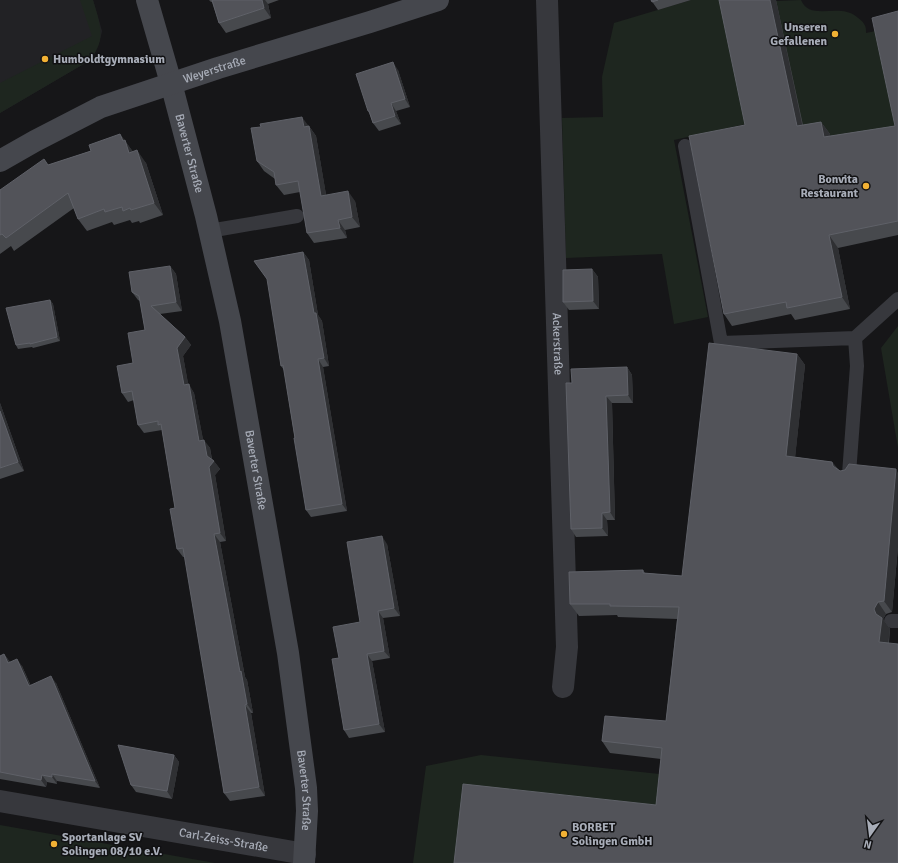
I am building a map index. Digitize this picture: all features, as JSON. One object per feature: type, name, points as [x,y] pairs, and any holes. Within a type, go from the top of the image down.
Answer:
[{"type":"main road","name":"Baverter Straße","points":[[147,0],[171,83],[209,231],[230,321],[288,653],[306,788],[307,811],[305,858]]},
{"type":"main road","name":"Weyerstraße","points":[[0,161],[101,107],[171,83],[438,0]]},
{"type":"street","name":"Ackerstraße","points":[[547,0],[567,647],[562,687]]},
{"type":"street","name":"Carl-Zeiss-Straße","points":[[0,800],[305,858]]},
{"type":"lane","points":[[685,146],[721,343],[855,338],[898,299]]},
{"type":"lane","points":[[209,231],[297,216]]},
{"type":"lane","points":[[849,474],[857,366],[855,338]]},
{"type":"shaded area","name":"Humboldtgymnasium","points":[[0,0],[93,0],[102,31],[94,55],[87,62],[0,113]]},
{"type":"shaded area","points":[[80,0],[93,0],[98,17],[100,25],[100,40],[94,55],[87,62],[0,113],[0,83],[92,36]]},
{"type":"shaded area","points":[[691,0],[725,0],[750,123],[674,140],[708,317],[674,324],[662,254],[566,258],[562,118],[603,117],[602,77],[614,23]]},
{"type":"shaded area","points":[[801,0],[805,6],[811,10],[842,11],[850,13],[863,22],[866,27],[866,33],[881,30],[898,138],[805,139],[776,1]]},
{"type":"shaded area","points":[[898,326],[898,448],[881,348]]},
{"type":"shaded area","points":[[481,755],[669,775],[664,816],[463,863],[413,863],[426,766]]},
{"type":"shaded area","name":"Sportanlage SV Solingen 08/10 e.V.","points":[[0,825],[215,863],[0,863]]},
{"type":"building","points":[[212,0],[262,0],[264,8],[219,23]]},
{"type":"building","points":[[719,0],[770,0],[797,126],[821,122],[824,137],[895,126],[872,18],[898,11],[898,221],[829,235],[842,297],[787,308],[786,302],[724,314],[689,136],[745,125]]},
{"type":"building","points":[[393,62],[405,99],[391,103],[395,116],[373,123],[356,74]]},
{"type":"building","points":[[302,117],[304,127],[309,126],[321,196],[348,191],[352,217],[338,220],[340,228],[307,233],[298,181],[276,185],[274,172],[257,161],[251,128],[261,127],[260,124]]},
{"type":"building","points":[[120,134],[123,141],[125,140],[129,153],[137,150],[154,203],[123,211],[122,207],[105,212],[104,209],[78,219],[68,193],[6,238],[2,234],[0,235],[0,190],[44,159],[48,165],[91,151],[89,145]]},
{"type":"building","points":[[303,252],[324,358],[318,359],[342,504],[306,510],[283,365],[281,366],[267,279],[254,261]]},
{"type":"building","points":[[170,266],[176,302],[151,306],[185,337],[177,348],[184,385],[189,384],[199,441],[204,440],[207,456],[214,461],[209,467],[220,533],[214,534],[247,704],[245,705],[259,787],[224,793],[183,548],[177,549],[170,509],[175,508],[161,424],[158,425],[158,421],[138,425],[132,391],[122,393],[117,366],[133,363],[128,333],[145,330],[139,296],[132,292],[129,272]]},
{"type":"building","points":[[592,269],[593,301],[563,302],[563,270]]},
{"type":"building","points":[[50,300],[57,337],[30,344],[16,345],[6,308]]},
{"type":"building","points":[[709,343],[797,354],[786,456],[832,462],[833,466],[840,471],[845,470],[849,464],[896,469],[884,601],[878,602],[874,609],[876,614],[882,618],[879,642],[898,644],[898,863],[454,863],[463,784],[656,805],[662,748],[602,741],[605,716],[666,721],[679,607],[570,604],[569,572],[643,570],[643,573],[682,576]]},
{"type":"building","points":[[627,367],[628,395],[606,396],[610,512],[602,513],[602,528],[571,529],[566,383],[572,383],[571,369]]},
{"type":"building","points":[[0,411],[18,462],[0,468]]},
{"type":"building","points":[[382,536],[394,608],[378,611],[384,651],[367,654],[379,724],[344,730],[332,659],[339,658],[333,627],[360,622],[347,542]]},
{"type":"building","points":[[4,654],[8,663],[17,659],[29,686],[51,676],[95,781],[52,774],[52,777],[42,775],[41,780],[0,772],[0,656]]},
{"type":"building","points":[[118,745],[174,755],[167,791],[131,785]]},
{"type":"place","name":"Unseren Gefallenen","points":[[835,34]]},
{"type":"place","name":"Humboldtgymnasium","points":[[45,59]]},
{"type":"place","name":"Bonvita Restaurant","points":[[866,186]]},
{"type":"place","name":"BORBET Solingen GmbH","points":[[564,834]]},
{"type":"place","name":"Sportanlage SV Solingen 08/10 e.V.","points":[[54,844]]}]
